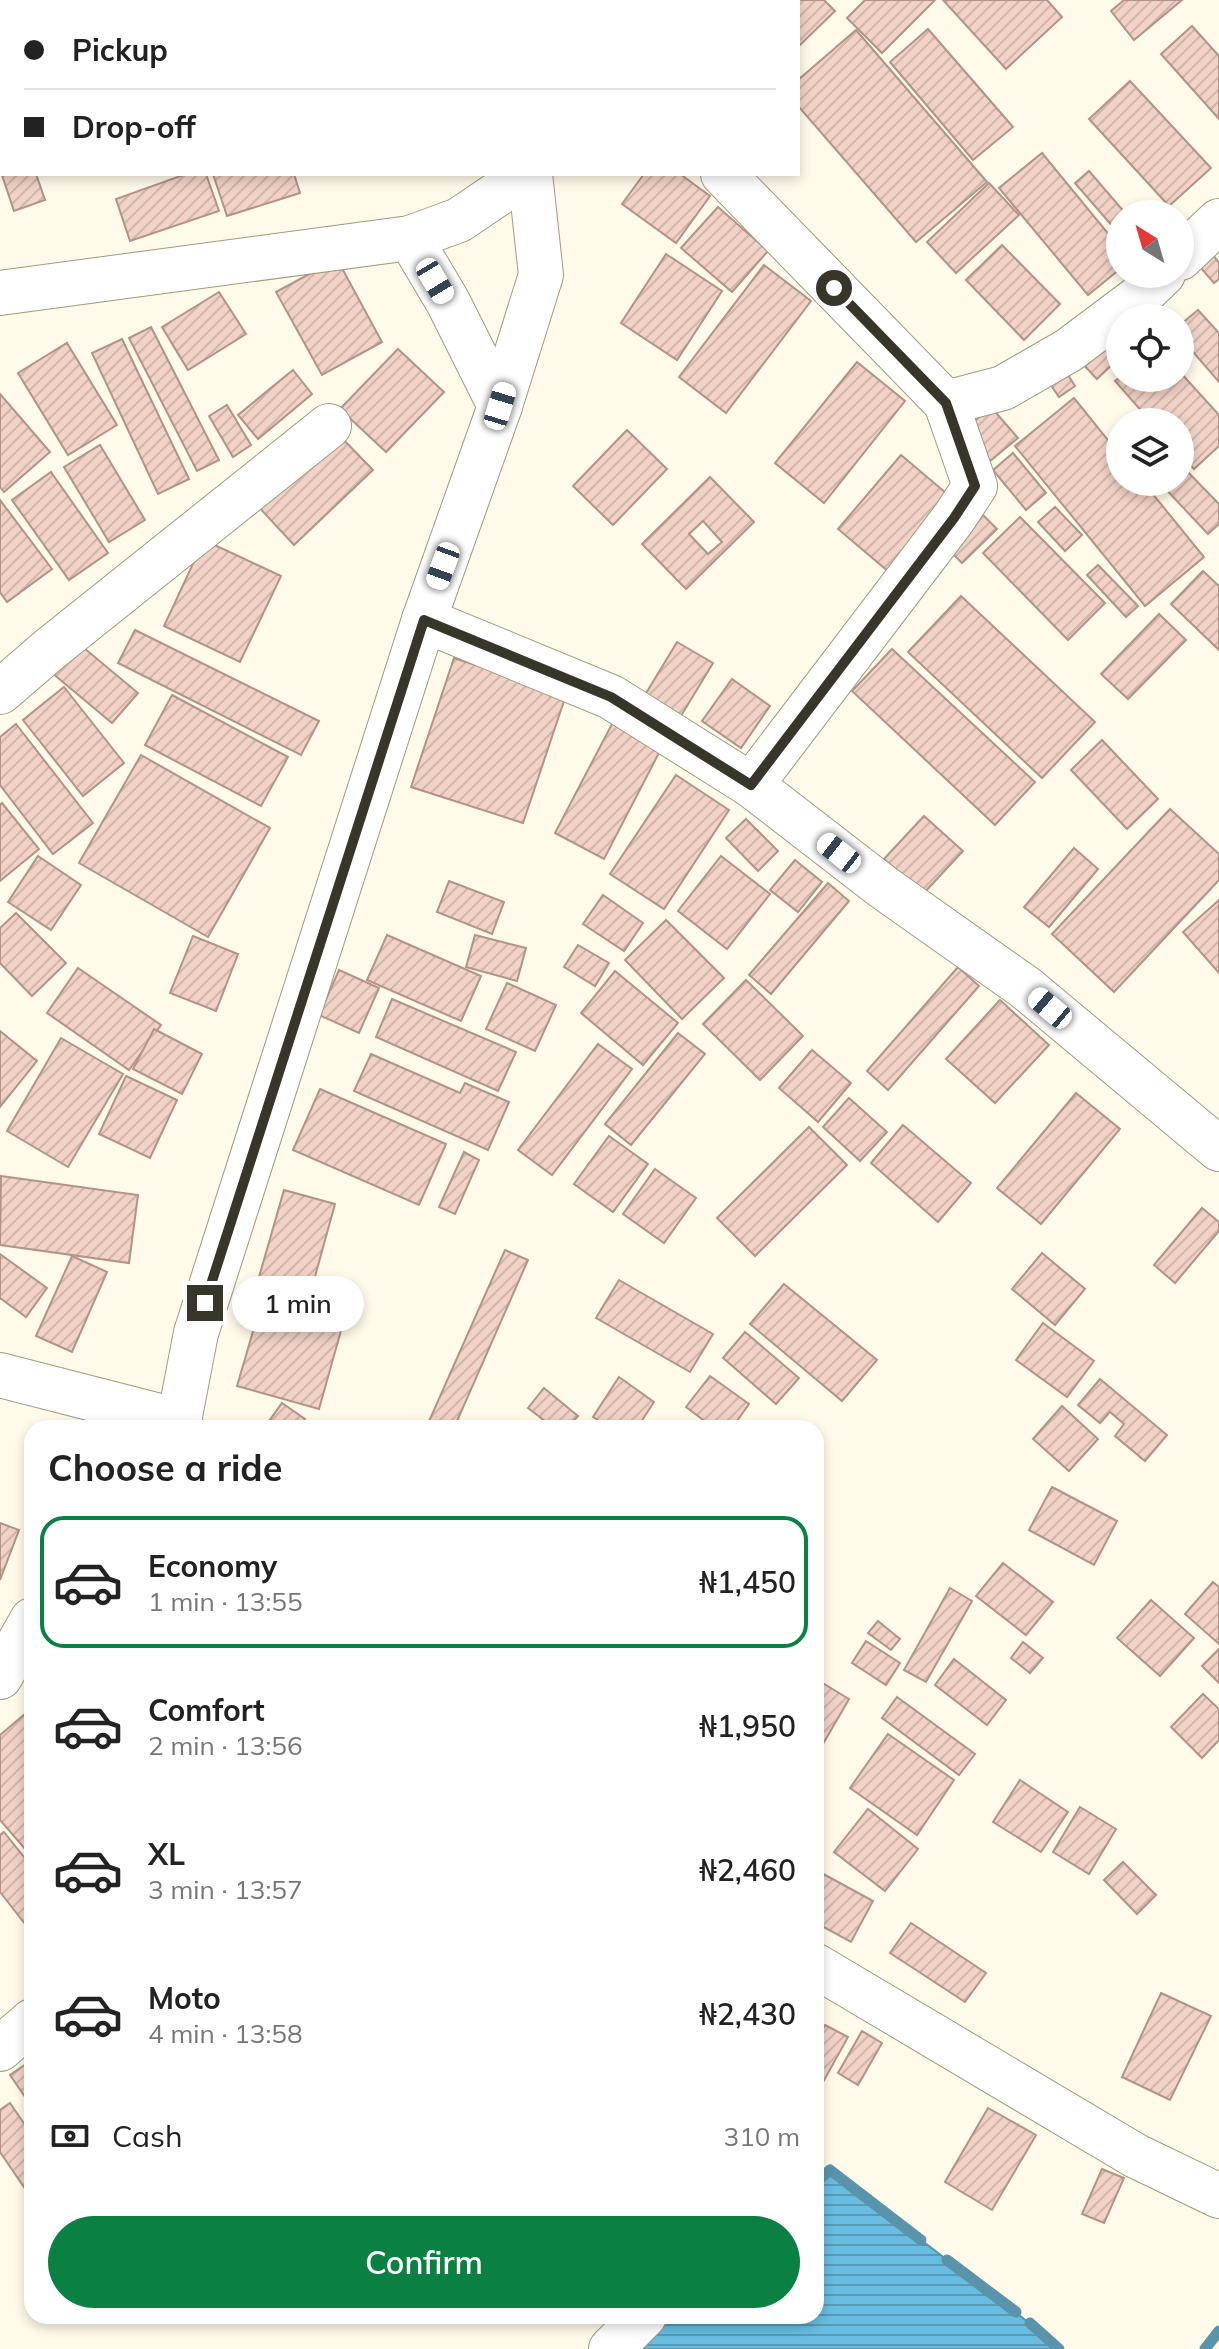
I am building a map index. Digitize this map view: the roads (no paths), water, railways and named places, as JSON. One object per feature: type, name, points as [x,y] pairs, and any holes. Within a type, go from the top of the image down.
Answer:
[{"type":"street","points":[[0,293],[410,238],[459,220],[526,176]]},
{"type":"street","points":[[171,1420],[196,1333],[424,620],[500,406],[541,275],[529,176]]},
{"type":"street","points":[[725,176],[946,403],[975,486],[751,785]]},
{"type":"street","points":[[1194,245],[1219,221]]},
{"type":"street","points":[[410,238],[448,302],[500,406]]},
{"type":"street","points":[[946,403],[1003,388],[1069,350],[1148,288]]},
{"type":"street","points":[[0,692],[329,426]]},
{"type":"street","points":[[424,620],[611,697],[751,785],[883,887],[1026,988],[1219,1149]]},
{"type":"street","points":[[0,1375],[156,1420]]},
{"type":"street","points":[[0,1677],[24,1634]]},
{"type":"street","points":[[824,1971],[1136,2156],[1219,2196]]},
{"type":"street","points":[[0,2049],[24,2028]]},
{"type":"street","points":[[611,2349],[636,2324]]},
{"type":"water","points":[[830,2170],[1059,2349],[622,2349],[651,2324],[824,2324],[824,2175]]},
{"type":"waterway","points":[[824,2175],[830,2170],[921,2240]]},
{"type":"waterway","points":[[947,2260],[1016,2312]]},
{"type":"waterway","points":[[1030,2323],[1059,2349]]},
{"type":"waterway","points":[[1205,2349],[1219,2331]]}]
